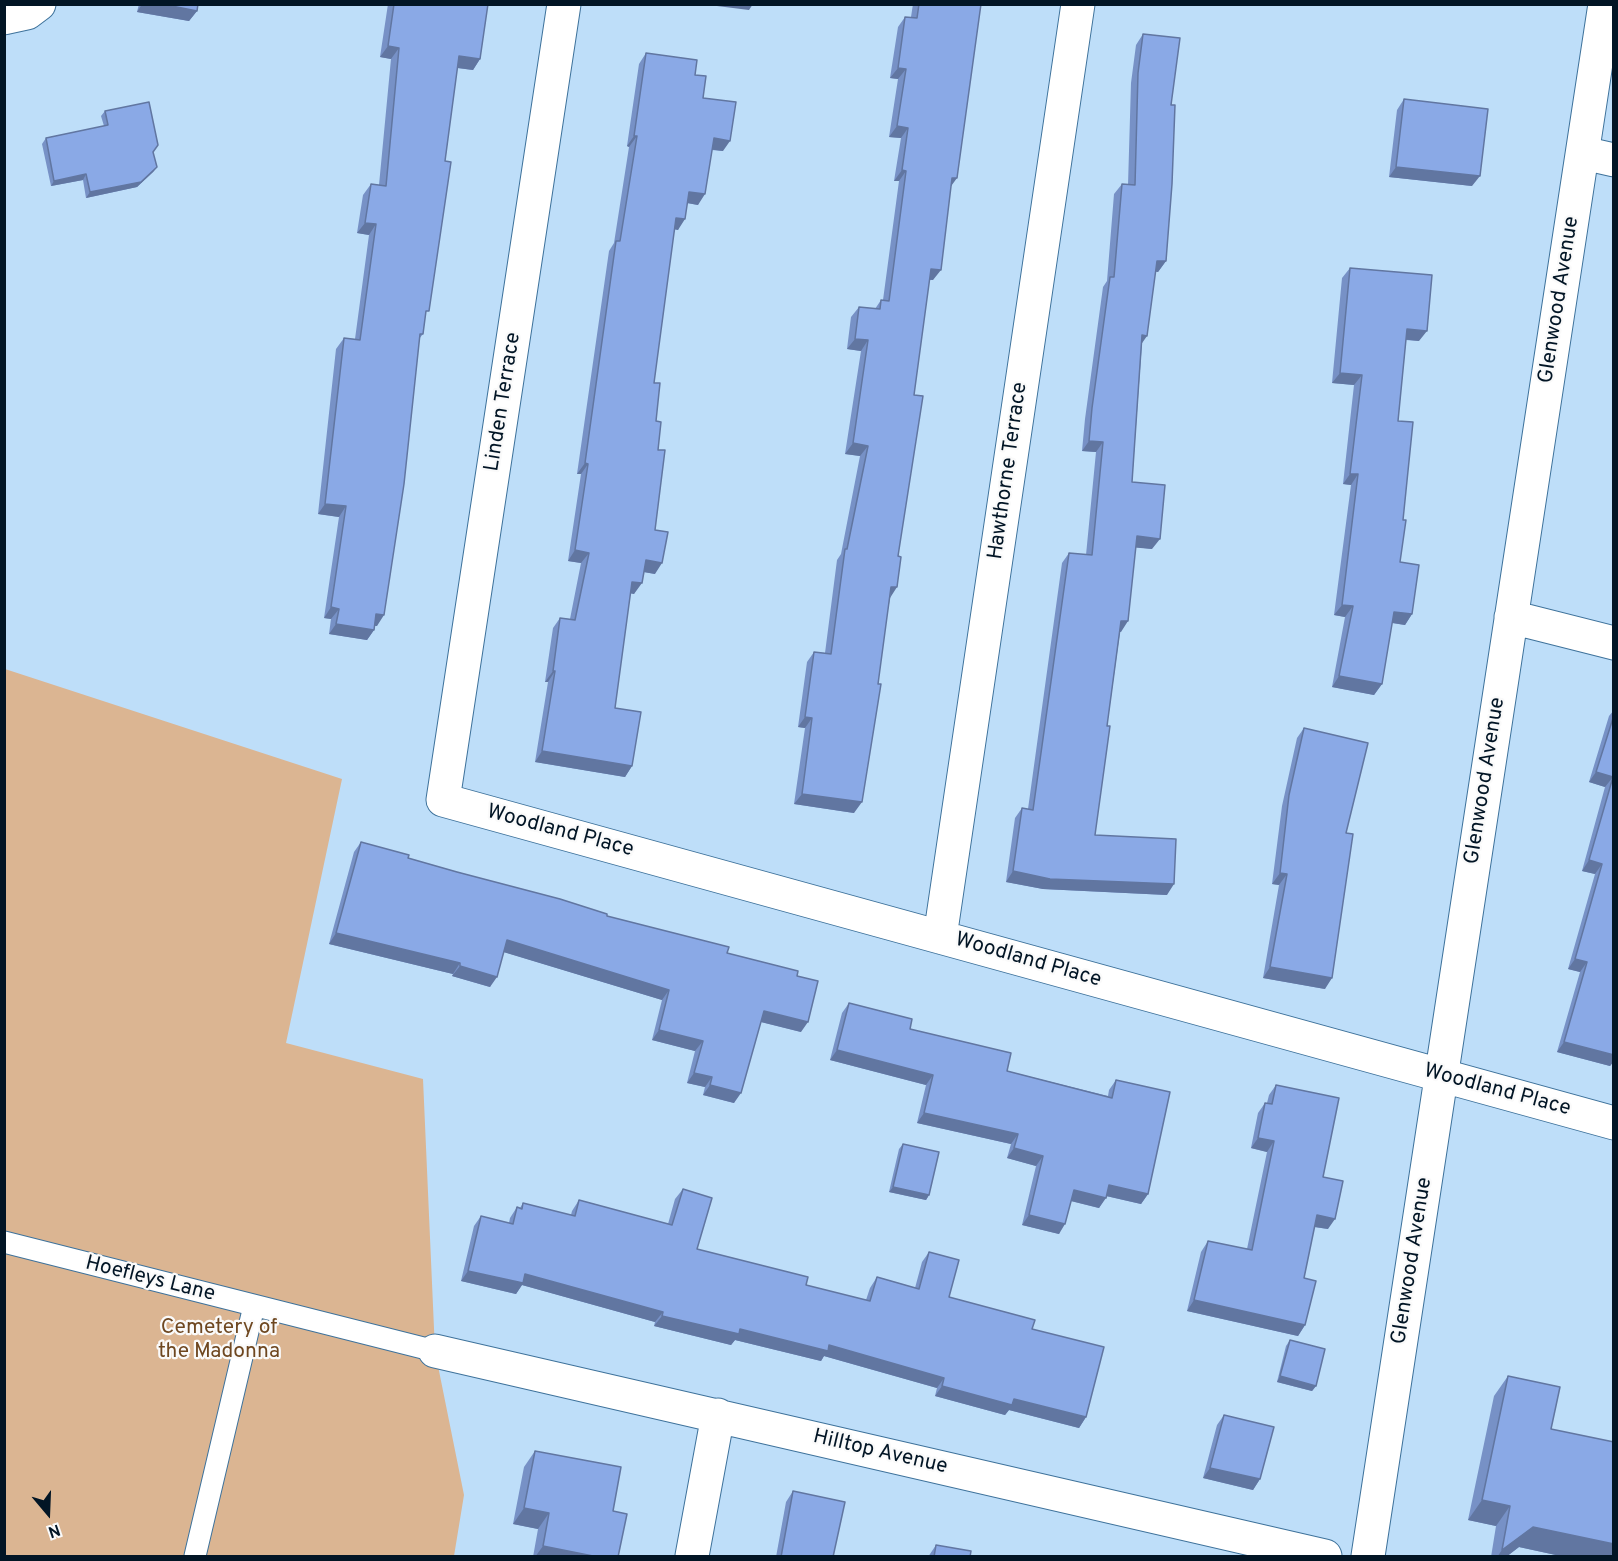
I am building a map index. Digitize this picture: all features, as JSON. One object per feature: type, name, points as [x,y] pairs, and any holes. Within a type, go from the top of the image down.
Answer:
[{"type":"street","points":[[4,18],[27,13],[39,4]]},
{"type":"street","name":"Linden Terrace","points":[[443,800],[564,4]]},
{"type":"street","name":"Hawthorne Terrace","points":[[940,937],[1078,4]]},
{"type":"street","name":"Glenwood Avenue","points":[[1368,1557],[1511,617],[1598,157],[1605,4]]},
{"type":"street","points":[[1511,617],[1614,644]]},
{"type":"street","name":"Woodland Place","points":[[443,800],[1614,1123]]},
{"type":"street","name":"Hilltop Avenue","points":[[435,1351],[1325,1557]]},
{"type":"street","points":[[692,1557],[718,1415]]},
{"type":"lane","name":"Hoefleys Lane","points":[[4,1242],[435,1351]]},
{"type":"lane","points":[[195,1557],[254,1306]]},
{"type":"green space","name":"Cemetery of the Madonna","points":[[5,669],[342,779],[286,1043],[423,1079],[435,1351],[464,1495],[454,1556],[5,1556]]},
{"type":"building","points":[[162,4],[198,4],[197,11]]},
{"type":"building","points":[[394,4],[488,4],[480,59],[459,56],[445,161],[451,162],[429,311],[426,311],[423,334],[420,334],[404,484],[384,615],[376,614],[374,630],[336,624],[339,609],[331,607],[346,506],[325,504],[344,338],[360,340],[376,224],[365,223],[371,184],[386,186],[399,48],[388,46]]},
{"type":"building","points":[[919,4],[981,4],[957,178],[952,178],[941,270],[931,269],[914,395],[923,396],[898,556],[901,557],[897,587],[891,587],[878,684],[881,684],[862,802],[802,794],[812,718],[805,717],[814,652],[831,654],[845,549],[847,549],[868,446],[853,443],[868,340],[855,339],[859,307],[880,309],[881,300],[889,301],[906,171],[902,170],[908,128],[897,126],[906,69],[898,68],[905,17],[917,18]]},
{"type":"building","points":[[1143,34],[1180,38],[1171,105],[1175,105],[1166,261],[1157,261],[1147,336],[1142,335],[1132,482],[1165,485],[1160,539],[1137,536],[1128,621],[1121,621],[1095,835],[1176,839],[1174,884],[1050,879],[1013,871],[1022,808],[1033,810],[1069,553],[1092,555],[1103,442],[1089,441],[1092,408],[1110,277],[1114,277],[1122,184],[1135,185],[1138,73]]},
{"type":"building","points":[[646,53],[697,60],[695,75],[706,76],[703,98],[736,102],[730,141],[714,138],[705,194],[689,192],[685,219],[676,218],[654,383],[660,383],[656,421],[661,422],[658,450],[665,450],[655,530],[668,532],[662,563],[646,560],[642,583],[632,582],[615,708],[641,712],[632,766],[542,751],[555,671],[553,671],[560,618],[575,620],[589,553],[575,550],[616,241],[620,241],[637,136],[634,136]]},
{"type":"building","points":[[1404,99],[1488,109],[1480,176],[1396,167]]},
{"type":"building","points":[[149,102],[158,145],[153,152],[157,167],[141,182],[90,192],[86,174],[54,181],[46,138],[108,125],[105,111]]},
{"type":"building","points":[[1350,268],[1432,275],[1427,331],[1407,329],[1398,421],[1413,422],[1403,520],[1406,520],[1400,562],[1419,565],[1412,614],[1394,612],[1382,684],[1339,676],[1353,606],[1342,605],[1358,474],[1350,474],[1362,375],[1340,373]]},
{"type":"building","points":[[1614,715],[1614,1055],[1564,1042],[1587,962],[1575,959],[1602,864],[1589,860],[1613,777],[1596,772]]},
{"type":"building","points":[[1304,728],[1368,743],[1346,833],[1353,834],[1332,978],[1270,967],[1287,874],[1280,873],[1289,795]]},
{"type":"building","points":[[361,842],[409,855],[408,858],[560,899],[607,914],[607,916],[729,947],[727,953],[798,971],[797,976],[818,981],[808,1022],[764,1011],[741,1093],[710,1085],[712,1077],[694,1073],[703,1041],[659,1030],[669,990],[507,940],[497,977],[460,966],[460,963],[336,933]]},
{"type":"building","points":[[849,1003],[912,1019],[910,1029],[1011,1053],[1007,1071],[1112,1098],[1116,1080],[1170,1092],[1148,1194],[1109,1185],[1106,1198],[1074,1190],[1065,1224],[1029,1215],[1043,1156],[1014,1148],[1018,1134],[924,1113],[933,1075],[837,1050]]},
{"type":"building","points":[[1276,1085],[1339,1098],[1323,1177],[1343,1181],[1335,1219],[1317,1215],[1304,1278],[1316,1281],[1305,1325],[1194,1300],[1208,1241],[1252,1250],[1274,1141],[1258,1138],[1265,1103],[1272,1104]]},
{"type":"building","points":[[903,1144],[939,1152],[929,1195],[893,1187]]},
{"type":"building","points":[[683,1189],[712,1198],[697,1249],[808,1277],[806,1285],[870,1301],[877,1277],[919,1289],[929,1252],[959,1260],[949,1297],[1035,1320],[1032,1329],[1104,1347],[1086,1417],[1014,1399],[1012,1405],[942,1386],[944,1378],[829,1345],[828,1351],[740,1329],[739,1334],[662,1316],[663,1312],[525,1274],[523,1283],[468,1271],[481,1216],[513,1224],[517,1207],[522,1209],[523,1203],[575,1216],[579,1200],[672,1225]]},
{"type":"building","points":[[1290,1340],[1325,1349],[1316,1386],[1280,1376]]},
{"type":"building","points":[[1508,1376],[1560,1387],[1551,1429],[1614,1442],[1614,1544],[1533,1527],[1502,1550],[1510,1506],[1482,1500]]},
{"type":"building","points":[[1224,1415],[1274,1427],[1260,1479],[1210,1468]]},
{"type":"building","points":[[535,1451],[621,1467],[613,1511],[627,1514],[618,1557],[598,1557],[543,1546],[549,1513],[524,1508]]},
{"type":"building","points":[[793,1491],[845,1502],[833,1557],[781,1557]]},
{"type":"building","points":[[936,1545],[971,1551],[970,1557],[934,1557]]}]
